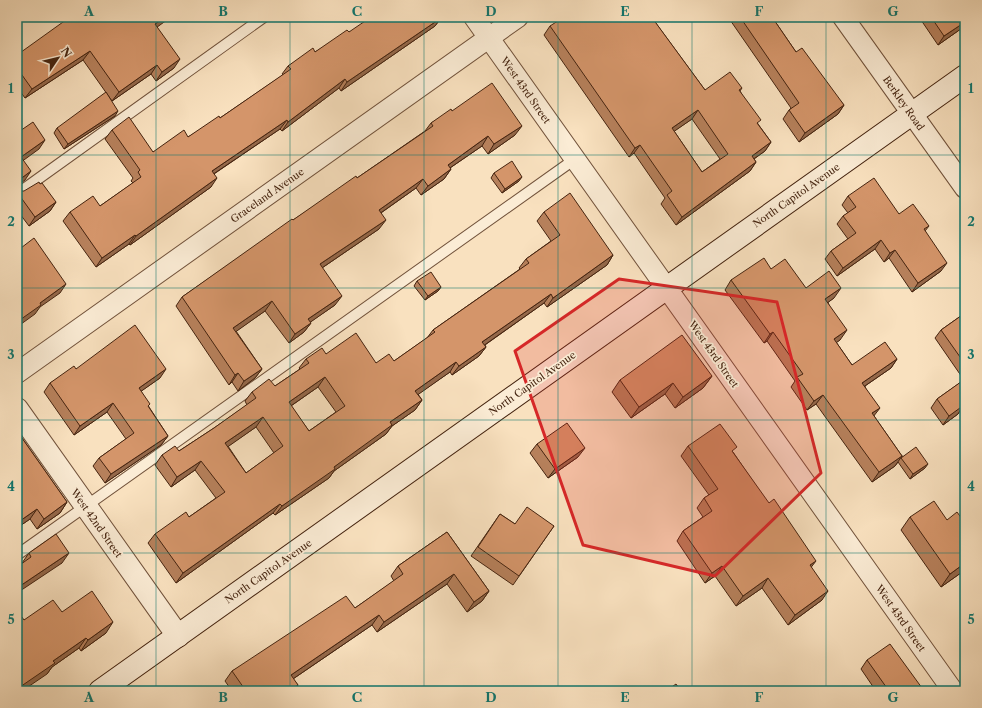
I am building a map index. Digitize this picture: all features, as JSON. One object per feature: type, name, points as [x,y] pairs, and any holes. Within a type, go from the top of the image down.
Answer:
[{"type":"main road","name":"North Capitol Avenue","points":[[100,691],[965,76]]},
{"type":"main road","name":"West 42nd Street","points":[[17,409],[178,636]]},
{"type":"street","name":"West 43rd Street","points":[[474,17],[953,691]]},
{"type":"street","name":"Graceland Avenue","points":[[17,373],[518,17]]},
{"type":"street","name":"Berkley Road","points":[[843,17],[965,188]]},
{"type":"lane","points":[[17,194],[264,17]]},
{"type":"lane","points":[[17,555],[575,159]]},
{"type":"highlighted area","points":[[619,279],[777,302],[821,473],[715,576],[583,545],[515,351]]},
{"type":"building","points":[[70,17],[165,17],[155,24],[180,59],[162,72],[157,65],[119,92],[90,51],[32,89],[17,68],[17,55]]},
{"type":"building","points":[[371,17],[441,18],[347,82],[345,79],[288,122],[287,120],[212,171],[217,178],[136,236],[135,235],[102,258],[70,212],[93,196],[100,206],[141,177],[138,172],[140,170],[112,130],[129,117],[153,152],[184,130],[188,137],[219,116],[220,118],[291,69],[288,66],[313,48],[315,52],[347,30],[349,32]]},
{"type":"building","points":[[564,17],[655,17],[653,19],[705,90],[730,72],[742,88],[739,90],[761,120],[757,123],[771,142],[752,156],[756,162],[682,217],[667,195],[672,191],[640,145],[635,148],[550,26]],"holes":[[[698,110],[728,154],[702,172],[672,128]]]},
{"type":"building","points":[[740,17],[772,17],[796,52],[802,48],[844,105],[805,133],[789,110],[799,103]]},
{"type":"building","points":[[931,17],[965,17],[965,22],[944,36]]},
{"type":"building","points":[[492,83],[522,126],[494,144],[488,136],[448,165],[451,169],[428,186],[423,179],[379,210],[386,220],[320,264],[342,296],[308,319],[311,323],[295,334],[272,301],[233,328],[262,369],[244,381],[238,373],[235,375],[182,297],[292,219],[293,220],[356,176],[357,178],[433,126],[431,123],[451,109],[452,111]]},
{"type":"building","points":[[106,92],[118,111],[68,144],[57,128]]},
{"type":"building","points":[[33,122],[45,140],[21,157],[31,171],[19,180],[17,186],[17,133]]},
{"type":"building","points":[[512,161],[522,177],[505,189],[494,173]]},
{"type":"building","points":[[874,178],[899,214],[913,204],[929,226],[924,229],[947,263],[918,283],[895,250],[890,253],[881,240],[843,268],[831,251],[856,233],[843,216],[856,207],[848,196]]},
{"type":"building","points":[[39,182],[40,184],[42,183],[56,202],[35,217],[17,192],[17,186],[20,191],[24,191]]},
{"type":"building","points":[[570,193],[613,255],[553,298],[551,294],[482,342],[486,347],[459,366],[456,362],[415,391],[422,400],[390,422],[392,425],[334,467],[335,469],[282,506],[280,504],[183,573],[155,534],[186,512],[189,517],[225,492],[201,461],[177,477],[162,455],[175,446],[179,451],[214,428],[256,398],[252,392],[269,379],[275,386],[309,363],[306,359],[322,348],[326,354],[356,333],[376,363],[389,354],[394,361],[435,332],[433,330],[529,263],[526,259],[560,235],[544,212]],"holes":[[[325,377],[345,406],[309,431],[289,402]],[[263,417],[283,446],[246,473],[225,443]]]},
{"type":"building","points":[[34,238],[66,284],[40,303],[41,305],[17,322],[17,251]]},
{"type":"building","points":[[764,258],[771,269],[785,259],[806,288],[829,271],[841,288],[825,299],[847,330],[834,339],[852,365],[885,342],[897,359],[862,383],[880,408],[872,413],[902,456],[879,472],[823,395],[814,401],[797,377],[803,374],[773,332],[770,334],[731,280]]},
{"type":"building","points":[[431,272],[441,287],[428,296],[417,281]]},
{"type":"building","points":[[965,313],[965,364],[941,330]]},
{"type":"building","points":[[135,325],[166,369],[139,388],[150,404],[148,406],[168,436],[111,474],[99,458],[134,433],[113,403],[80,426],[50,383],[74,366],[76,369]]},
{"type":"building","points":[[682,335],[712,376],[683,397],[673,383],[639,407],[620,380]]},
{"type":"building","points":[[965,379],[965,402],[962,404],[964,405],[949,416],[937,399]]},
{"type":"building","points":[[567,423],[585,448],[555,469],[537,444]]},
{"type":"building","points":[[720,424],[737,447],[732,451],[769,503],[774,499],[816,561],[810,565],[828,591],[795,615],[768,578],[743,596],[722,566],[712,573],[683,531],[712,511],[704,498],[718,489],[688,446]]},
{"type":"building","points":[[17,431],[67,502],[44,519],[37,509],[17,523]]},
{"type":"building","points":[[916,447],[928,464],[913,474],[901,458]]},
{"type":"building","points":[[934,501],[947,520],[957,512],[965,523],[965,563],[950,574],[910,517]]},
{"type":"building","points":[[527,507],[554,526],[519,576],[478,547],[500,514],[515,524]]},
{"type":"building","points":[[447,532],[489,591],[474,602],[454,574],[384,622],[379,615],[291,675],[298,685],[290,691],[246,691],[232,671],[346,596],[355,608],[403,574],[398,566]]},
{"type":"building","points":[[56,534],[69,553],[17,588],[17,567],[31,557],[29,553]]},
{"type":"building","points":[[92,591],[113,622],[88,640],[86,638],[53,661],[55,663],[17,689],[17,610],[24,620],[53,600],[62,612]]},
{"type":"building","points":[[890,644],[922,688],[918,691],[889,691],[867,660]]},
{"type":"building","points":[[676,684],[681,691],[666,691]]}]
